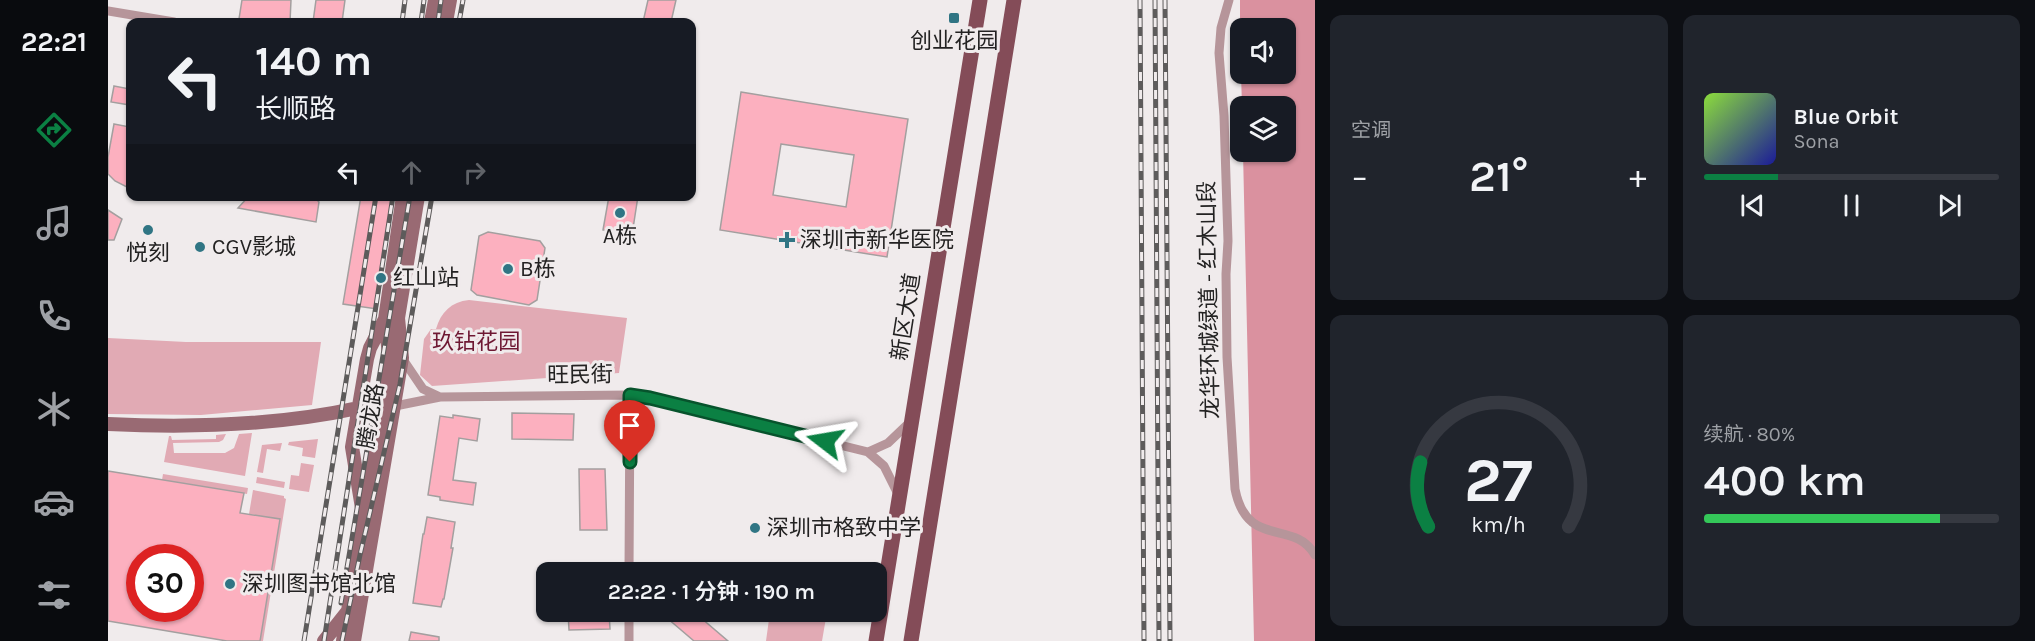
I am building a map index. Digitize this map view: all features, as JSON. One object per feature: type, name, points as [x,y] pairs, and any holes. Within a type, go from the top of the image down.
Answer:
[{"type":"main road","points":[[432,18],[435,0]]},
{"type":"main road","points":[[447,18],[450,0]]},
{"type":"main road","name":"新区大道","points":[[876,641],[980,0]]},
{"type":"main road","points":[[911,641],[1014,0]]},
{"type":"main road","name":"腾龙路","points":[[343,641],[388,370],[385,319],[402,201]]},
{"type":"main road","name":"腾龙路","points":[[354,641],[402,358],[398,318],[417,201]]},
{"type":"main road","points":[[364,519],[352,447],[367,359],[385,319]]},
{"type":"main road","points":[[108,424],[201,425],[261,422],[324,416],[358,408]]},
{"type":"main road","points":[[324,641],[348,610]]},
{"type":"street","name":"龙华环城绿道 - 红木山段","points":[[1229,0],[1221,28],[1219,53],[1224,116],[1228,241],[1226,321],[1235,489],[1237,500],[1247,519],[1261,528],[1298,539],[1306,544],[1315,555]]},
{"type":"street","points":[[108,11],[150,18]]},
{"type":"street","points":[[402,358],[423,389],[440,398]]},
{"type":"street","points":[[629,562],[630,395]]},
{"type":"street","name":"旺民街","points":[[394,406],[440,398],[630,395],[868,452]]},
{"type":"street","points":[[899,496],[884,466],[868,452],[897,437],[912,419]]},
{"type":"street","points":[[629,622],[629,641]]},
{"type":"green space","name":"玖钻花园","points":[[469,300],[627,318],[619,373],[432,386],[420,375],[424,339],[431,329],[436,329],[448,309],[457,303]]},
{"type":"green space","points":[[108,338],[186,342],[321,342],[312,405],[201,415],[108,414]]},
{"type":"green space","points":[[252,433],[245,476],[164,462],[169,436],[172,440],[216,439],[216,435],[226,434],[219,442],[173,443],[174,453],[225,453],[234,448],[239,434]]},
{"type":"green space","points":[[318,439],[315,458],[302,456],[303,448],[288,445],[289,442]]},
{"type":"green space","points":[[282,443],[280,451],[267,449],[263,473],[257,472],[262,445]]},
{"type":"green space","points":[[301,463],[314,465],[309,492],[289,489],[291,475],[299,476]]},
{"type":"green space","points":[[163,474],[248,488],[247,494],[162,480]]},
{"type":"green space","points":[[257,477],[285,482],[284,488],[256,483]]},
{"type":"green space","points":[[253,490],[284,496],[286,499],[263,641],[260,641],[280,520],[249,514]]},
{"type":"green space","points":[[769,622],[825,622],[822,641],[766,641]]},
{"type":"shaded area","points":[[1240,0],[1315,0],[1315,641],[1254,641],[1243,162],[1296,162],[1296,96],[1242,96],[1241,84],[1296,84],[1296,18],[1240,18]]},
{"type":"building","points":[[242,0],[291,0],[290,18],[239,18]]},
{"type":"building","points":[[316,0],[345,0],[343,18],[314,18]]},
{"type":"building","points":[[648,0],[676,0],[672,18],[644,18]]},
{"type":"building","points":[[114,86],[126,88],[126,104],[111,102]]},
{"type":"building","points":[[741,92],[908,119],[887,257],[720,230]],"holes":[[[781,144],[854,155],[846,207],[773,195]]]},
{"type":"building","points":[[114,124],[126,126],[126,186],[108,174],[108,157]]},
{"type":"building","points":[[244,201],[319,202],[316,222],[238,208]]},
{"type":"building","points":[[360,201],[393,201],[377,309],[343,304]]},
{"type":"building","name":"A栋","points":[[608,201],[637,201],[632,235],[603,230]]},
{"type":"building","points":[[108,210],[122,219],[114,240],[108,240]]},
{"type":"building","name":"B栋","points":[[488,232],[540,241],[545,248],[537,300],[529,305],[477,295],[471,290],[479,236]]},
{"type":"building","points":[[512,413],[574,414],[573,440],[512,439]]},
{"type":"building","points":[[453,415],[480,419],[477,441],[459,438],[453,480],[476,483],[473,505],[440,500],[440,497],[428,495],[440,416],[453,418]]},
{"type":"building","points":[[579,469],[605,469],[607,530],[580,530]]},
{"type":"building","name":"深圳图书馆北馆","points":[[108,471],[244,493],[240,513],[280,519],[260,641],[227,641],[108,621]]},
{"type":"building","points":[[427,517],[455,522],[451,548],[453,548],[441,607],[413,603]]},
{"type":"building","points":[[569,622],[610,622],[610,629],[569,630]]},
{"type":"building","points":[[672,622],[706,622],[728,641],[694,641]]},
{"type":"building","points":[[411,632],[439,637],[439,641],[409,641]]},
{"type":"railway","points":[[403,18],[405,0]]},
{"type":"railway","points":[[422,18],[424,0]]},
{"type":"railway","points":[[439,18],[441,0]]},
{"type":"railway","points":[[460,18],[463,0]]},
{"type":"railway","points":[[1140,0],[1144,641]]},
{"type":"railway","points":[[1155,0],[1159,641]]},
{"type":"railway","points":[[1165,0],[1170,641]]},
{"type":"railway","points":[[304,641],[375,201]]},
{"type":"railway","points":[[324,641],[392,201]]},
{"type":"railway","points":[[341,603],[409,201]]},
{"type":"railway","points":[[342,641],[400,384],[431,201]]},
{"type":"place","name":"创业花园","points":[[954,18]]},
{"type":"place","name":"A栋","points":[[620,213]]},
{"type":"place","name":"悦刻","points":[[148,230]]},
{"type":"place","name":"深圳市新华医院","points":[[787,240]]},
{"type":"place","name":"CGV影城","points":[[200,247]]},
{"type":"place","name":"B栋","points":[[508,269]]},
{"type":"place","name":"红山站","points":[[381,278]]},
{"type":"place","name":"深圳市格致中学","points":[[755,528]]},
{"type":"place","name":"深圳图书馆北馆","points":[[230,584]]},
{"type":"route","points":[[630,462],[630,395],[825,441]]}]
